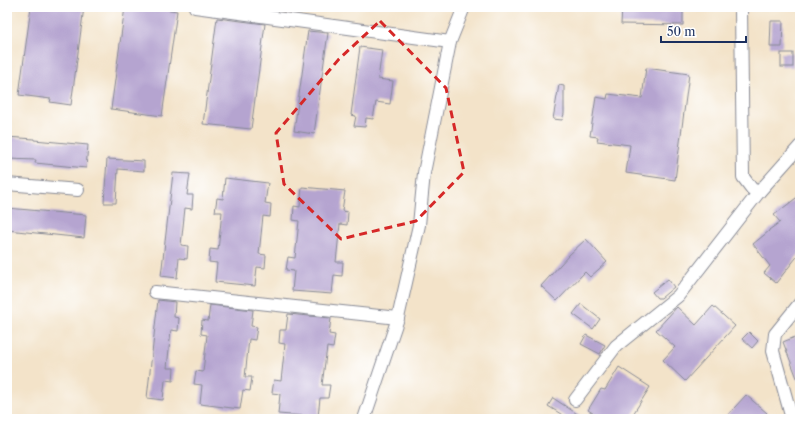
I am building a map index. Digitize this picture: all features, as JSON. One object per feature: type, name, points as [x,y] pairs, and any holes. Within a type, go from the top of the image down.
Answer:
[{"type":"street","points":[[195,7],[450,42]]},
{"type":"street","points":[[364,419],[398,318],[420,225],[424,173],[450,42],[464,7]]},
{"type":"street","points":[[741,7],[743,177],[752,188],[759,192]]},
{"type":"street","points":[[575,400],[616,346],[678,296],[759,192],[800,146]]},
{"type":"street","points":[[7,184],[78,190]]},
{"type":"street","points":[[155,292],[398,318]]},
{"type":"street","points":[[792,419],[773,351],[775,334],[798,312]]},
{"type":"highlighted area","points":[[380,21],[446,88],[464,172],[416,221],[341,239],[284,184],[276,133],[339,59]]},
{"type":"building","points":[[31,7],[84,7],[71,105],[50,102],[51,99],[19,95]]},
{"type":"building","points":[[125,7],[150,7],[177,11],[162,116],[111,109]]},
{"type":"building","points":[[622,7],[683,7],[683,25],[621,24]]},
{"type":"building","points":[[217,18],[265,24],[251,129],[203,124]]},
{"type":"building","points":[[771,21],[783,21],[782,47],[770,47]]},
{"type":"building","points":[[308,31],[328,33],[314,134],[294,131]]},
{"type":"building","points":[[360,47],[382,50],[378,79],[393,81],[390,104],[376,102],[373,119],[366,118],[365,127],[354,126],[356,116],[351,115]]},
{"type":"building","points":[[781,53],[793,53],[793,67],[781,67]]},
{"type":"building","points":[[646,68],[689,74],[675,180],[626,173],[630,145],[597,141],[598,137],[590,136],[596,97],[607,99],[608,94],[642,98]]},
{"type":"building","points":[[559,85],[564,86],[564,114],[562,120],[553,119]]},
{"type":"building","points":[[7,137],[88,145],[86,168],[35,163],[36,160],[7,159]]},
{"type":"building","points":[[107,159],[144,161],[144,171],[118,169],[116,203],[104,203]]},
{"type":"building","points":[[173,173],[190,174],[187,195],[193,195],[192,209],[185,208],[181,245],[188,246],[187,259],[179,258],[177,278],[161,276]]},
{"type":"building","points":[[225,178],[268,183],[265,203],[271,204],[270,217],[263,216],[259,254],[266,255],[265,268],[257,267],[255,286],[215,282],[217,263],[209,262],[210,249],[218,250],[222,212],[215,212],[217,198],[223,199]]},
{"type":"building","points":[[302,187],[345,191],[342,211],[348,212],[347,225],[340,224],[336,262],[343,262],[342,276],[334,275],[332,294],[292,291],[294,271],[286,270],[288,257],[295,258],[299,221],[293,220],[294,206],[300,207]]},
{"type":"building","points":[[800,195],[800,253],[776,283],[764,273],[770,266],[753,244],[780,222],[774,215]]},
{"type":"building","points":[[7,208],[86,215],[84,238],[7,230]]},
{"type":"building","points":[[586,239],[607,262],[590,277],[585,272],[557,301],[541,286],[569,255]]},
{"type":"building","points":[[668,279],[674,287],[661,298],[657,298],[652,292]]},
{"type":"building","points":[[158,300],[175,302],[174,317],[179,318],[178,331],[171,330],[167,368],[174,368],[173,381],[165,380],[163,400],[147,398]]},
{"type":"building","points":[[581,304],[600,319],[593,329],[573,314]]},
{"type":"building","points":[[210,305],[253,310],[251,326],[257,327],[255,340],[249,339],[245,377],[252,377],[250,391],[243,390],[240,409],[200,404],[202,385],[194,384],[196,371],[203,372],[207,335],[201,334],[202,320],[208,321]]},
{"type":"building","points":[[713,306],[735,326],[685,381],[663,360],[675,347],[656,330],[677,307],[696,325]]},
{"type":"building","points":[[288,314],[331,318],[329,334],[335,335],[333,348],[327,347],[322,385],[330,385],[328,398],[320,398],[318,417],[278,414],[280,394],[272,393],[274,380],[281,381],[285,344],[279,343],[280,330],[286,330]]},
{"type":"building","points":[[749,332],[758,341],[752,348],[742,339]]},
{"type":"building","points":[[586,335],[605,345],[600,354],[581,344]]},
{"type":"building","points":[[800,335],[800,383],[799,383],[783,342]]},
{"type":"building","points":[[619,367],[650,387],[630,419],[602,419],[588,410],[601,389],[605,390]]},
{"type":"building","points":[[746,395],[767,413],[761,419],[724,419]]},
{"type":"building","points":[[553,398],[585,419],[569,419],[548,406]]}]
